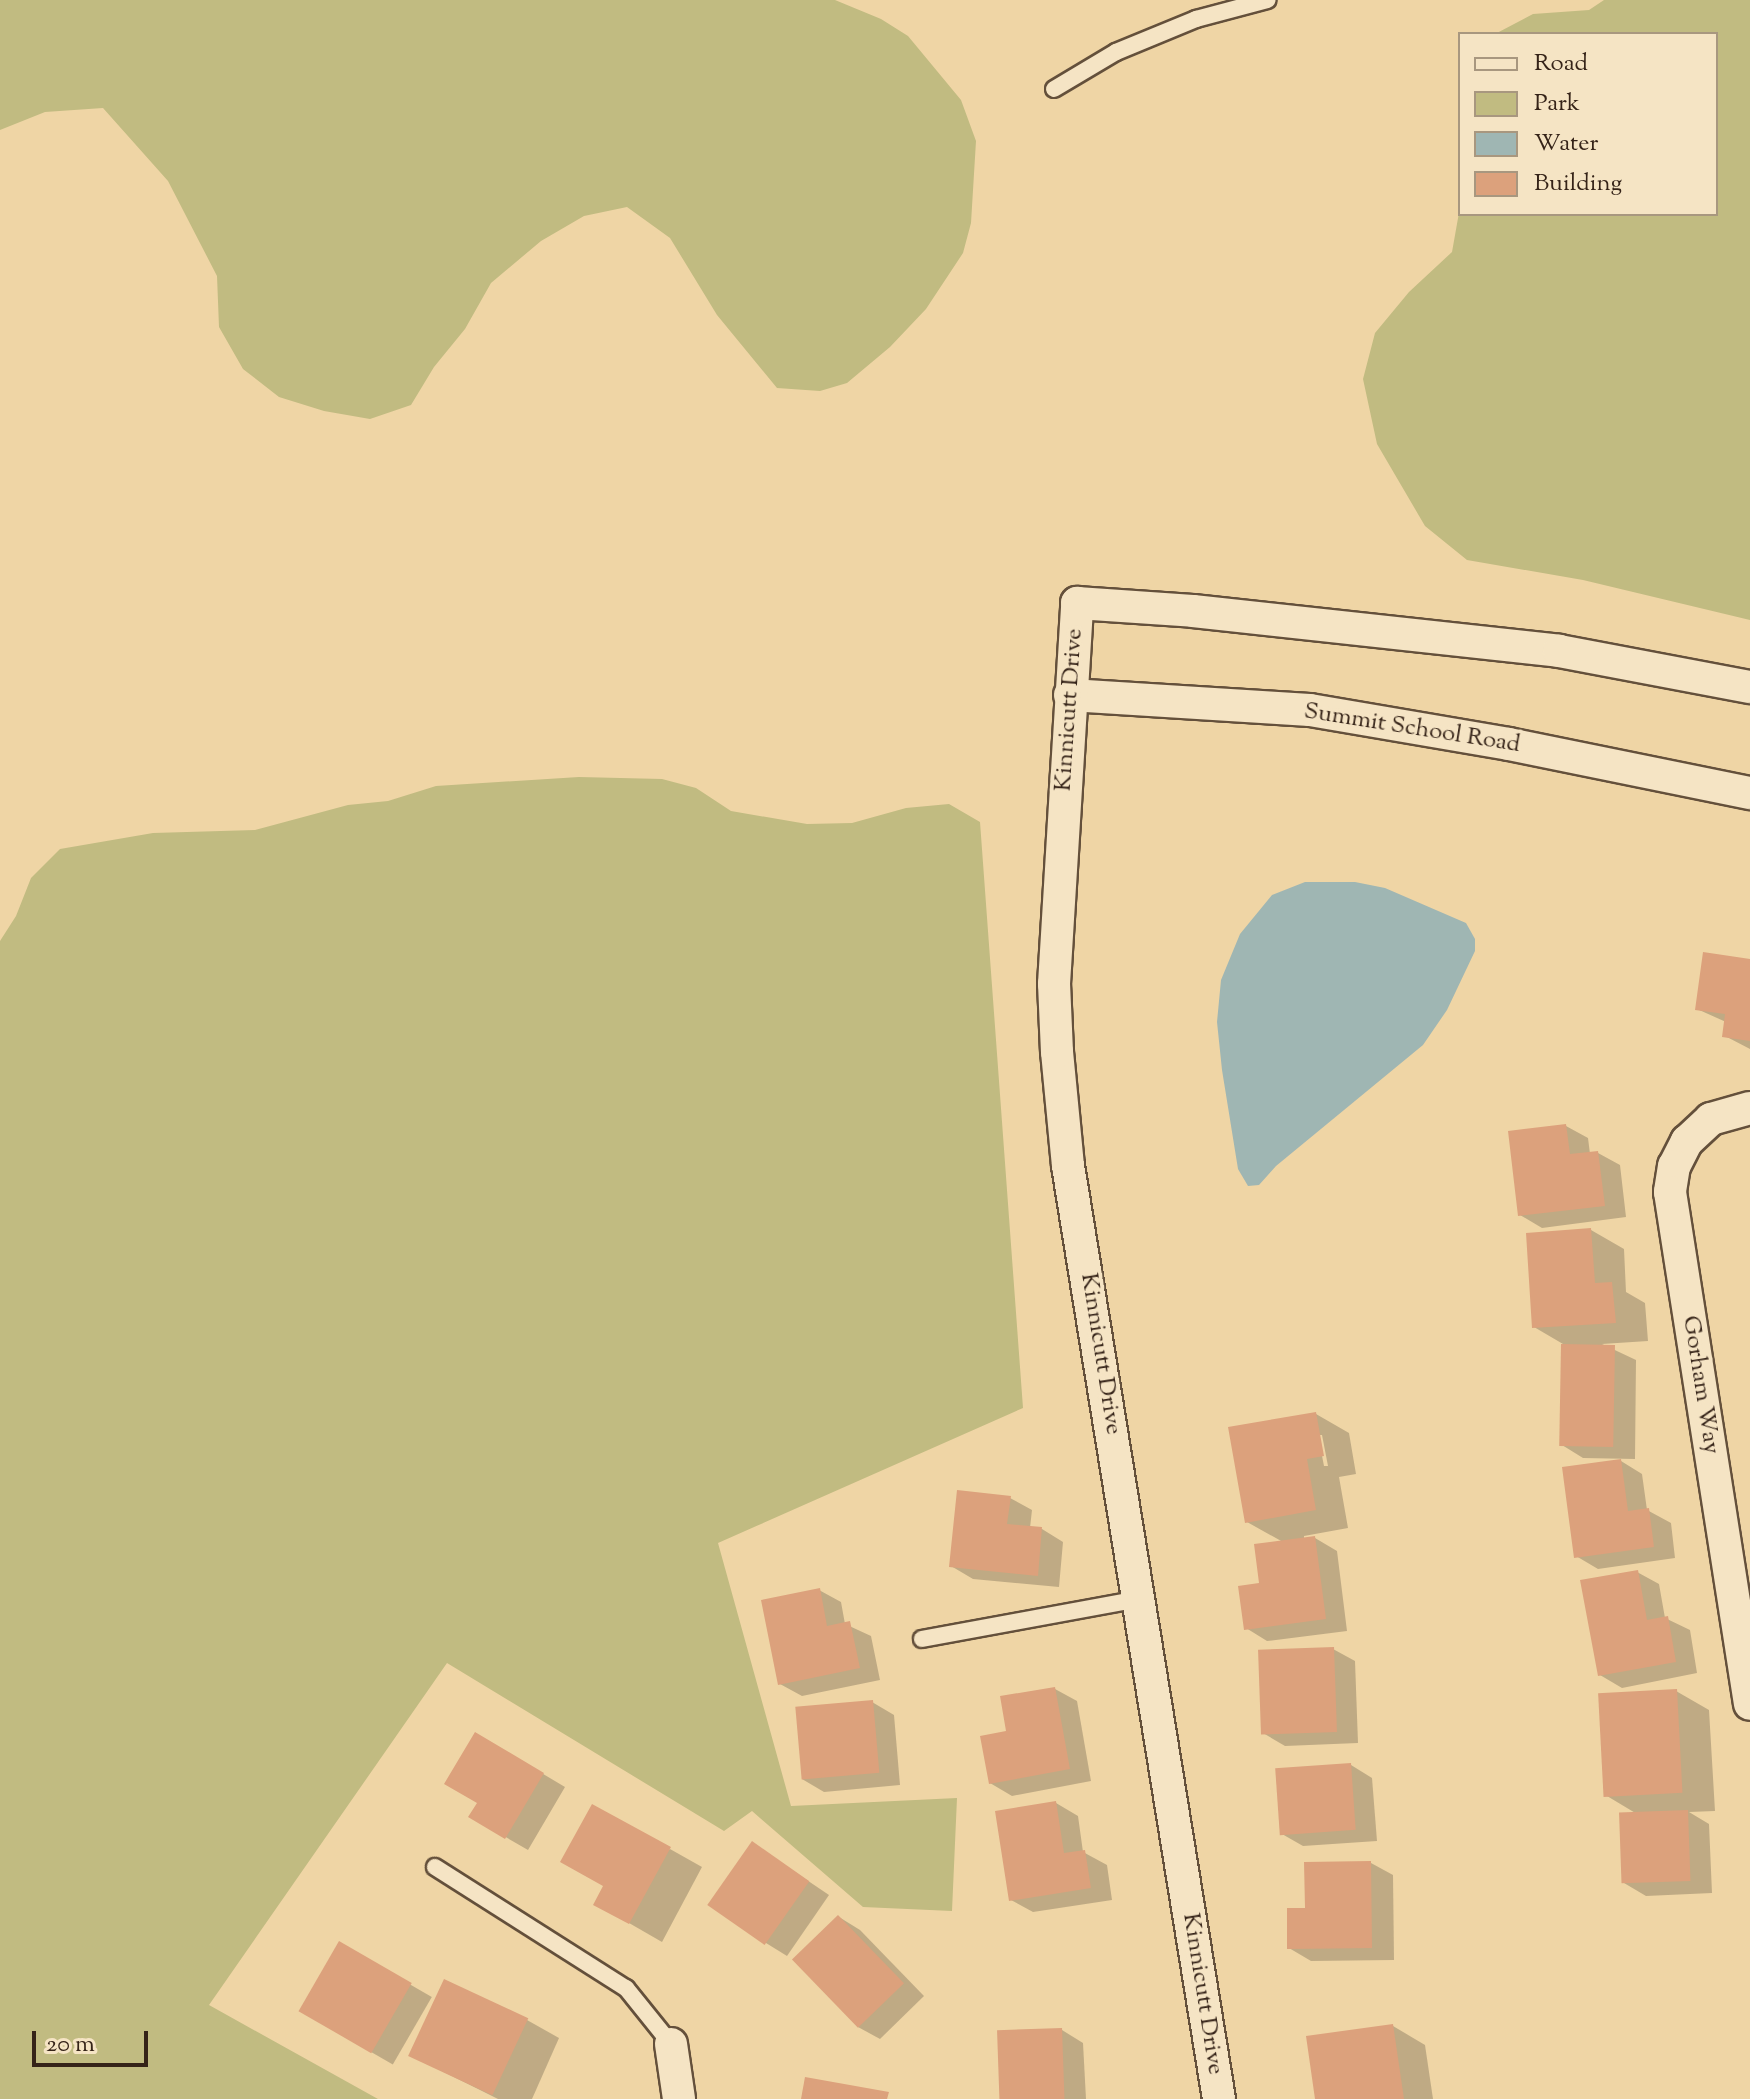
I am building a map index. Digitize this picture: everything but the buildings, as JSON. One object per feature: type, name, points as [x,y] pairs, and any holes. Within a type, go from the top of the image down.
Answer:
[{"type":"street","name":"Kinnicutt Drive","points":[[1219,2099],[1068,1166],[1057,1052],[1054,984],[1077,603],[1193,611],[1559,651],[1750,687]]},
{"type":"street","name":"Summit School Road","points":[[1070,695],[1310,710],[1509,744],[1750,793]]},
{"type":"street","name":"Gorham Way","points":[[1750,1108],[1711,1119],[1687,1141],[1674,1166],[1670,1192],[1750,1704]]},
{"type":"street","points":[[671,2044],[679,2099]]},
{"type":"lane","points":[[1054,89],[1116,52],[1196,19],[1268,0]]},
{"type":"lane","points":[[922,1639],[1140,1599]]},
{"type":"lane","points":[[435,1867],[626,1988],[671,2044]]},
{"type":"green space","points":[[0,0],[835,0],[881,19],[908,36],[961,100],[976,141],[971,223],[963,253],[926,309],[890,347],[847,383],[820,391],[777,388],[717,315],[670,238],[627,207],[584,216],[541,241],[491,283],[465,329],[434,367],[411,405],[370,419],[324,411],[279,397],[243,369],[219,327],[217,276],[168,181],[103,108],[45,112],[0,130]]},
{"type":"green space","points":[[1604,0],[1750,0],[1750,620],[1583,580],[1467,560],[1425,526],[1377,444],[1363,379],[1375,333],[1409,292],[1452,252],[1458,216],[1718,216],[1718,32],[1499,32],[1533,14],[1589,10]]},
{"type":"green space","points":[[579,777],[662,779],[696,788],[731,811],[807,824],[852,823],[906,808],[949,804],[980,822],[1023,1408],[718,1543],[791,1806],[957,1798],[952,1911],[863,1907],[752,1811],[724,1831],[447,1663],[209,2005],[378,2099],[0,2099],[0,941],[16,916],[31,878],[60,849],[153,833],[255,830],[348,805],[388,801],[436,786]]},
{"type":"water","points":[[1305,882],[1355,882],[1385,888],[1466,923],[1475,939],[1475,951],[1447,1010],[1423,1045],[1276,1166],[1259,1185],[1248,1186],[1238,1169],[1222,1070],[1217,1022],[1221,980],[1240,934],[1272,895]]}]
